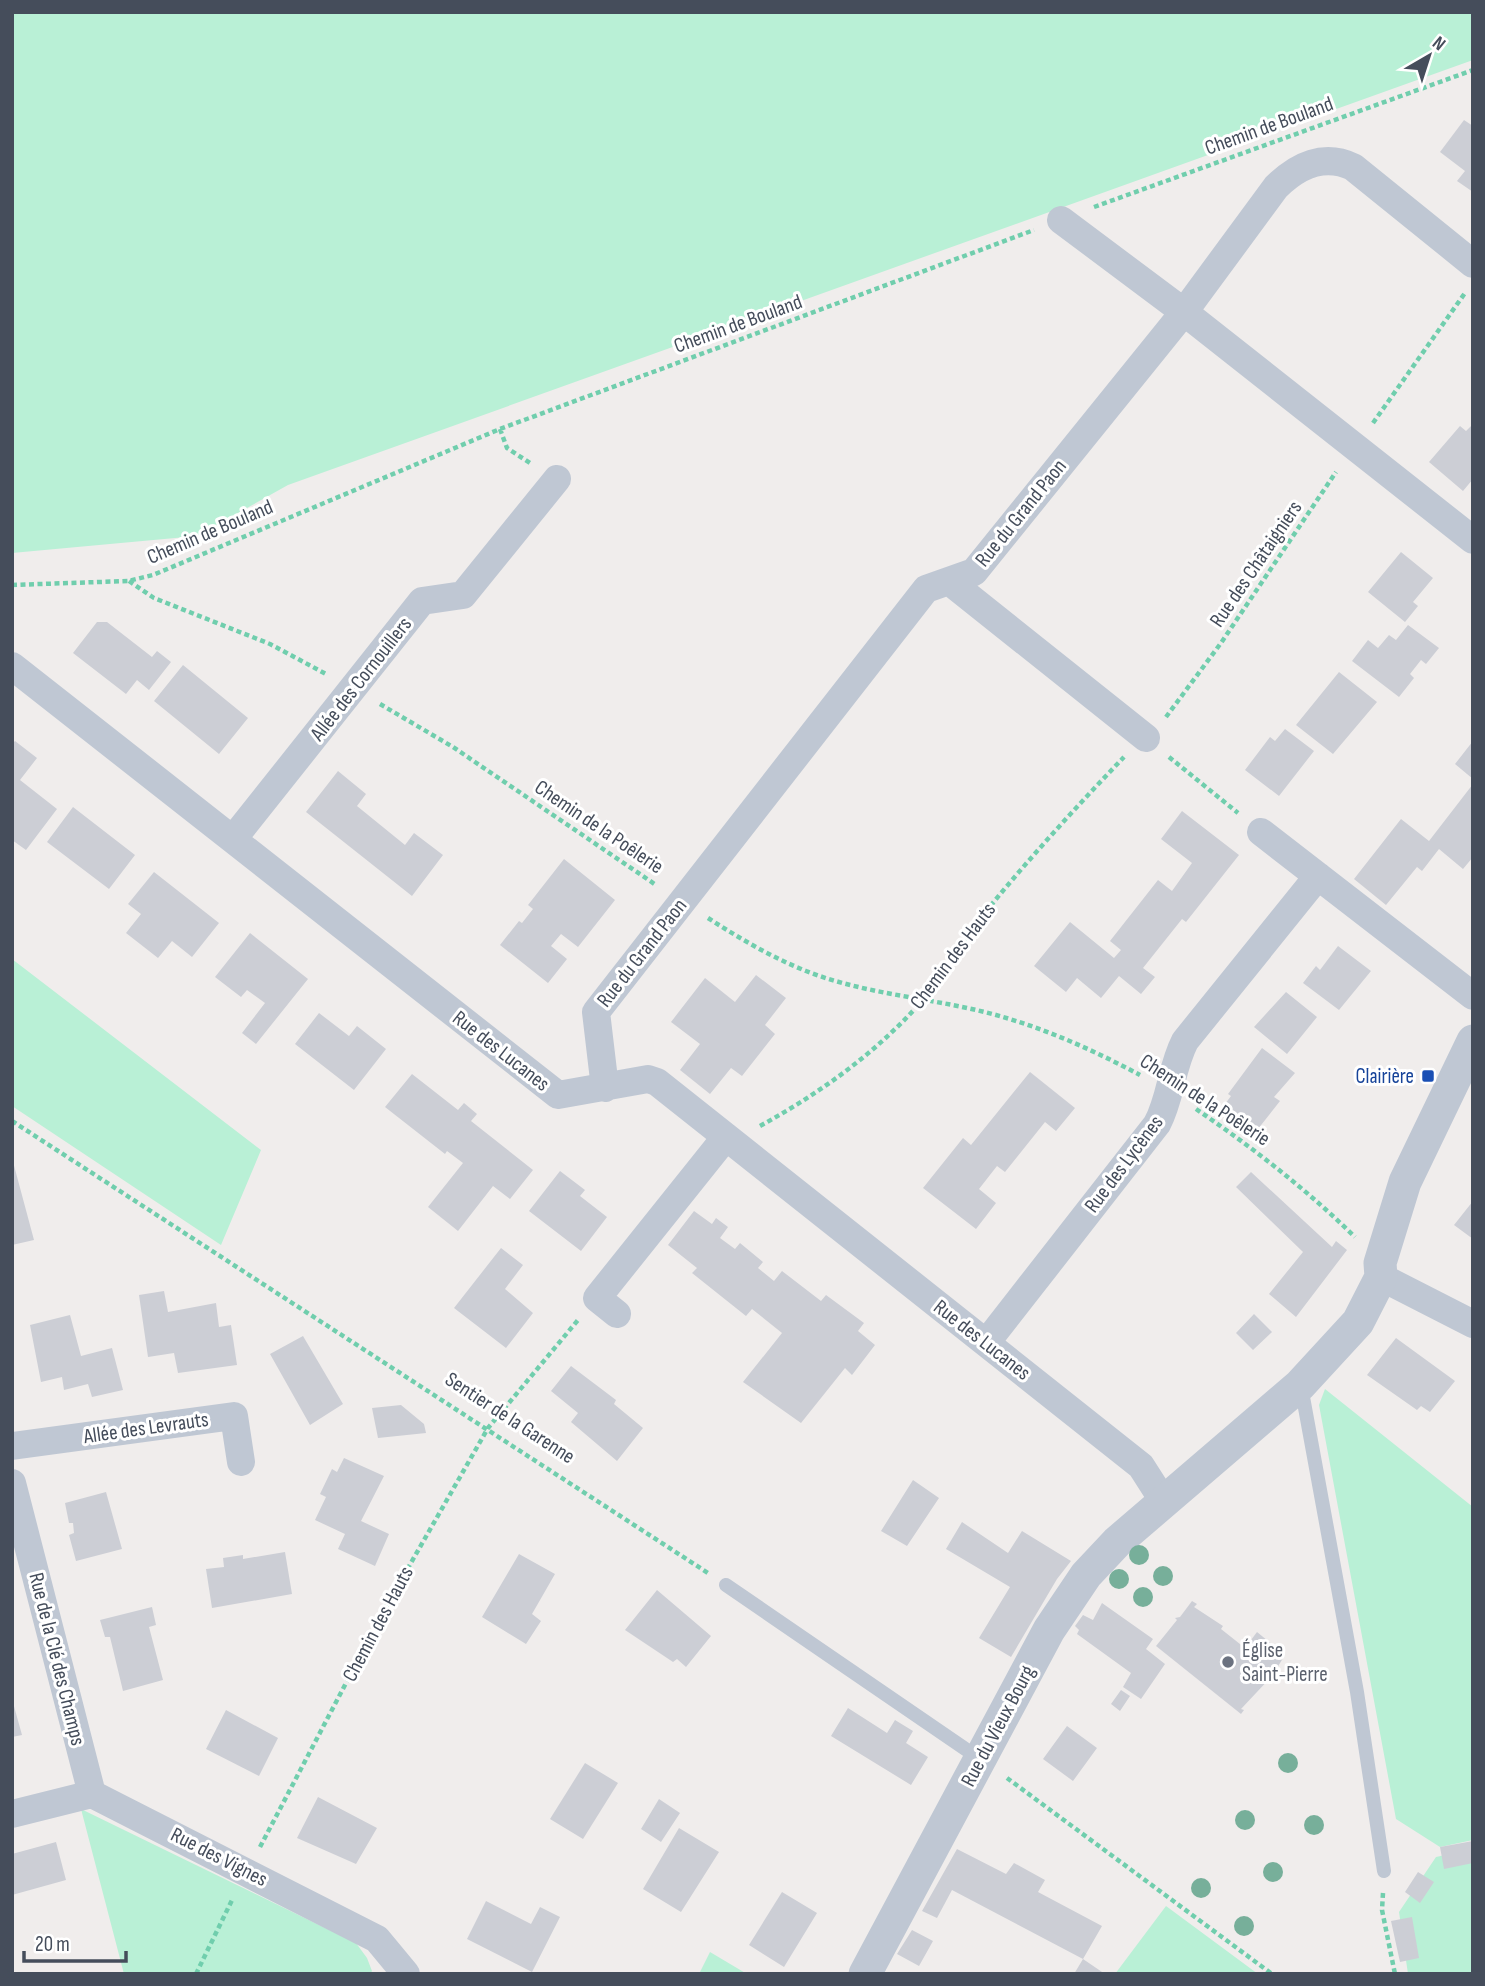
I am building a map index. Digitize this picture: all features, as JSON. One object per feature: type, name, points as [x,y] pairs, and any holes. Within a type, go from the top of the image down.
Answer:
[{"type":"street","name":"Rue du Grand Paon","points":[[605,1088],[596,1012],[926,589],[974,572],[1184,313],[1276,187],[1293,170],[1320,160],[1339,160],[1353,167],[1473,264]]},
{"type":"street","points":[[1061,220],[1473,540]]},
{"type":"street","name":"Allée des Cornouillers","points":[[233,839],[422,601],[463,595],[557,480]]},
{"type":"street","points":[[949,581],[1146,738]]},
{"type":"street","name":"Rue des Lucanes","points":[[12,666],[558,1095],[648,1079],[657,1082],[1141,1466],[1164,1502]]},
{"type":"street","points":[[1261,832],[1473,996]]},
{"type":"street","name":"Rue des Lycènes","points":[[986,1343],[1157,1124],[1165,1109],[1174,1064],[1185,1041],[1318,876]]},
{"type":"street","points":[[1300,1385],[1358,1322],[1381,1270],[1405,1182],[1473,1041]]},
{"type":"street","points":[[607,1306],[725,1138]]},
{"type":"street","points":[[1381,1270],[1473,1324]]},
{"type":"street","name":"Rue du Vieux Bourg","points":[[865,1974],[1049,1630],[1086,1575],[1117,1542],[1300,1385]]},
{"type":"street","name":"Allée des Levrauts","points":[[12,1446],[234,1416],[241,1462]]},
{"type":"street","name":"Rue de la Clé des Champs","points":[[12,1483],[92,1794]]},
{"type":"street","points":[[12,1814],[92,1794]]},
{"type":"street","name":"Rue des Vignes","points":[[92,1794],[377,1939],[406,1974]]},
{"type":"lane","points":[[1300,1385],[1357,1692],[1384,1871]]},
{"type":"lane","points":[[726,1586],[981,1759]]},
{"type":"path","name":"Chemin de Bouland","points":[[12,586],[128,581],[153,575],[500,429],[1473,70]]},
{"type":"path","name":"Rue des Châtaigniers","points":[[1146,738],[1175,707],[1222,643],[1353,445],[1473,283]]},
{"type":"path","points":[[500,429],[507,449],[557,480]]},
{"type":"path","name":"Chemin de la Poêlerie","points":[[128,581],[154,598],[270,644],[354,688],[453,747],[682,902],[754,947],[808,972],[1003,1017],[1090,1049],[1168,1090],[1260,1153],[1313,1196],[1381,1270]]},
{"type":"path","points":[[1146,738],[1261,832]]},
{"type":"path","name":"Chemin des Hauts","points":[[725,1138],[752,1131],[811,1098],[868,1055],[923,1000],[990,906],[1063,821],[1125,756],[1146,738]]},
{"type":"path","name":"Sentier de la Garenne","points":[[12,1121],[488,1428],[726,1586]]},
{"type":"path","name":"Chemin des Hauts","points":[[195,1974],[388,1603],[488,1428],[607,1306]]},
{"type":"path","points":[[981,1759],[1272,1974]]},
{"type":"path","points":[[1384,1871],[1382,1909],[1395,1974]]},
{"type":"green space","points":[[12,12],[1473,12],[1473,60],[288,485],[197,536],[12,553]]},
{"type":"green space","points":[[12,959],[261,1150],[221,1245],[12,1106]]},
{"type":"green space","points":[[1325,1389],[1473,1507],[1473,1840],[1440,1847],[1396,1819],[1319,1405]]},
{"type":"green space","points":[[81,1809],[356,1943],[367,1958],[372,1971],[370,1974],[124,1974]]},
{"type":"green space","points":[[1473,1849],[1473,1974],[1408,1974],[1399,1912],[1436,1857]]},
{"type":"green space","points":[[1166,1906],[1258,1974],[1115,1974]]},
{"type":"green space","points":[[710,1952],[747,1974],[699,1974]]},
{"type":"building","points":[[1464,120],[1473,126],[1473,192],[1457,181],[1465,171],[1440,152]]},
{"type":"building","points":[[1473,424],[1473,479],[1463,491],[1429,462],[1460,426],[1466,431]]},
{"type":"building","points":[[1401,552],[1433,578],[1413,602],[1418,606],[1405,622],[1368,592]]},
{"type":"building","points":[[97,622],[107,622],[152,657],[157,651],[171,662],[149,690],[137,680],[126,694],[73,653]]},
{"type":"building","points":[[1408,625],[1439,648],[1426,664],[1421,660],[1410,674],[1414,678],[1399,697],[1352,661],[1368,640],[1378,648],[1389,635],[1396,640]]},
{"type":"building","points":[[183,665],[248,718],[219,754],[154,701]]},
{"type":"building","points":[[1339,672],[1377,702],[1333,754],[1296,725]]},
{"type":"building","points":[[1285,729],[1314,751],[1279,796],[1245,770],[1270,737],[1275,741]]},
{"type":"building","points":[[15,741],[37,758],[20,780],[57,809],[26,850],[12,840],[12,744]]},
{"type":"building","points":[[1473,741],[1473,779],[1455,764]]},
{"type":"building","points":[[338,771],[366,794],[357,806],[405,845],[414,833],[443,855],[412,896],[306,812]]},
{"type":"building","points":[[1473,784],[1473,857],[1463,869],[1439,849],[1422,871],[1417,867],[1386,905],[1354,879],[1401,819],[1429,841]]},
{"type":"building","points":[[73,807],[135,855],[109,889],[47,842]]},
{"type":"building","points":[[1182,811],[1239,855],[1186,922],[1182,919],[1143,968],[1155,977],[1141,994],[1119,976],[1101,998],[1077,978],[1066,992],[1034,966],[1070,922],[1114,958],[1121,950],[1110,941],[1158,880],[1172,891],[1192,863],[1161,839]]},
{"type":"building","points":[[564,859],[615,900],[578,947],[561,934],[551,946],[567,959],[548,983],[500,945],[519,921],[522,923],[533,909],[528,905]]},
{"type":"building","points":[[154,872],[219,923],[192,957],[172,941],[158,958],[126,933],[141,914],[128,904]]},
{"type":"building","points":[[250,933],[308,979],[256,1044],[242,1033],[265,1003],[247,990],[241,997],[215,977]]},
{"type":"building","points":[[1338,946],[1371,971],[1339,1010],[1303,983],[1316,966],[1320,970]]},
{"type":"building","points":[[756,975],[786,998],[765,1025],[775,1034],[742,1076],[731,1068],[710,1094],[680,1070],[700,1044],[671,1022],[705,978],[735,1002]]},
{"type":"building","points":[[1286,992],[1317,1017],[1287,1054],[1254,1027]]},
{"type":"building","points":[[319,1013],[349,1036],[357,1026],[386,1049],[354,1090],[295,1044]]},
{"type":"building","points":[[1262,1048],[1295,1073],[1274,1097],[1280,1101],[1254,1134],[1222,1108],[1231,1096],[1228,1094]]},
{"type":"building","points":[[1030,1072],[1075,1108],[1056,1131],[1045,1122],[1005,1172],[997,1166],[979,1189],[996,1203],[976,1229],[923,1188],[963,1138],[971,1145]]},
{"type":"building","points":[[412,1074],[458,1110],[464,1103],[477,1114],[471,1121],[533,1170],[510,1199],[493,1186],[458,1231],[428,1207],[463,1163],[447,1151],[445,1154],[385,1107]]},
{"type":"building","points":[[12,1158],[34,1240],[12,1245]]},
{"type":"building","points":[[560,1171],[585,1190],[580,1196],[607,1217],[581,1251],[529,1211]]},
{"type":"building","points":[[1251,1172],[1332,1247],[1336,1241],[1347,1250],[1296,1317],[1269,1294],[1303,1252],[1236,1187]]},
{"type":"building","points":[[1473,1201],[1473,1239],[1454,1225]]},
{"type":"building","points":[[694,1211],[712,1224],[716,1218],[728,1227],[720,1238],[735,1249],[740,1243],[763,1262],[758,1268],[774,1281],[782,1271],[821,1301],[826,1295],[864,1323],[858,1331],[875,1345],[852,1375],[845,1368],[801,1423],[743,1382],[782,1333],[752,1309],[746,1316],[692,1273],[697,1268],[668,1245]]},
{"type":"building","points":[[501,1248],[523,1265],[505,1289],[533,1313],[506,1348],[454,1308]]},
{"type":"building","points":[[164,1291],[168,1312],[216,1303],[219,1327],[231,1325],[237,1365],[178,1373],[174,1353],[148,1357],[139,1295]]},
{"type":"building","points":[[1254,1314],[1272,1332],[1253,1350],[1236,1333]]},
{"type":"building","points":[[70,1315],[81,1356],[112,1348],[123,1390],[92,1397],[88,1384],[64,1390],[62,1377],[41,1382],[30,1325]]},
{"type":"building","points":[[303,1336],[343,1404],[310,1425],[270,1354]]},
{"type":"building","points":[[1396,1338],[1455,1381],[1430,1412],[1421,1406],[1417,1410],[1367,1375]]},
{"type":"building","points":[[571,1366],[616,1400],[614,1404],[643,1428],[617,1461],[571,1422],[578,1413],[551,1391]]},
{"type":"building","points":[[401,1405],[424,1424],[426,1433],[378,1438],[372,1408]]},
{"type":"building","points":[[344,1458],[384,1476],[361,1521],[389,1534],[375,1566],[338,1549],[345,1534],[315,1520],[326,1497],[320,1494],[332,1469],[337,1472]]},
{"type":"building","points":[[913,1480],[939,1498],[907,1546],[881,1531]]},
{"type":"building","points":[[106,1492],[122,1549],[76,1561],[69,1535],[74,1533],[73,1523],[69,1523],[65,1503]]},
{"type":"building","points":[[962,1522],[1008,1553],[1022,1531],[1071,1561],[1057,1579],[1011,1657],[979,1638],[1010,1587],[946,1549]]},
{"type":"building","points":[[285,1552],[292,1594],[212,1608],[206,1569],[224,1567],[223,1558],[243,1555],[243,1559]]},
{"type":"building","points":[[519,1554],[555,1574],[532,1614],[541,1621],[526,1644],[482,1617]]},
{"type":"building","points":[[657,1590],[711,1636],[686,1667],[677,1659],[673,1662],[625,1630]]},
{"type":"building","name":"Église Saint-Pierre","points":[[1192,1601],[1197,1604],[1194,1607],[1223,1626],[1221,1629],[1245,1648],[1257,1632],[1285,1655],[1272,1676],[1241,1709],[1244,1710],[1241,1714],[1156,1646],[1177,1620],[1175,1618],[1180,1617]]},
{"type":"building","points":[[1102,1603],[1153,1639],[1146,1649],[1165,1664],[1141,1699],[1123,1687],[1131,1673],[1077,1634],[1079,1630],[1075,1626],[1083,1615],[1093,1620]]},
{"type":"building","points":[[152,1607],[156,1625],[149,1627],[163,1680],[123,1691],[110,1637],[105,1637],[100,1620]]},
{"type":"building","points":[[1121,1690],[1130,1696],[1120,1711],[1111,1704]]},
{"type":"building","points":[[12,1699],[22,1735],[12,1737]]},
{"type":"building","points":[[848,1708],[887,1733],[895,1720],[913,1731],[906,1743],[928,1757],[911,1785],[831,1736]]},
{"type":"building","points":[[226,1710],[278,1738],[259,1776],[206,1749]]},
{"type":"building","points":[[1067,1726],[1097,1748],[1073,1781],[1043,1759]]},
{"type":"building","points":[[585,1763],[618,1783],[583,1839],[550,1819]]},
{"type":"building","points":[[318,1797],[377,1828],[356,1864],[297,1838]]},
{"type":"building","points":[[659,1799],[680,1813],[661,1842],[641,1829]]},
{"type":"building","points":[[679,1828],[719,1852],[681,1912],[643,1889]]},
{"type":"building","points":[[1473,1841],[1473,1863],[1444,1869],[1440,1847]]},
{"type":"building","points":[[56,1842],[66,1880],[12,1895],[12,1854]]},
{"type":"building","points":[[957,1849],[1006,1874],[1014,1863],[1045,1880],[1038,1892],[1102,1926],[1083,1959],[952,1890],[937,1918],[922,1911]]},
{"type":"building","points":[[1418,1872],[1434,1882],[1420,1903],[1405,1892]]},
{"type":"building","points":[[782,1892],[817,1913],[784,1967],[749,1945]]},
{"type":"building","points":[[486,1901],[531,1924],[540,1907],[560,1917],[532,1972],[467,1939]]},
{"type":"building","points":[[1412,1917],[1419,1958],[1400,1962],[1391,1921]]},
{"type":"building","points":[[912,1930],[933,1941],[919,1966],[897,1954]]},
{"type":"building","points":[[1083,1959],[1105,1974],[1074,1974]]},
{"type":"place","name":"Clairière","points":[[1428,1076]]},
{"type":"place","name":"Église Saint-Pierre","points":[[1228,1662]]}]
